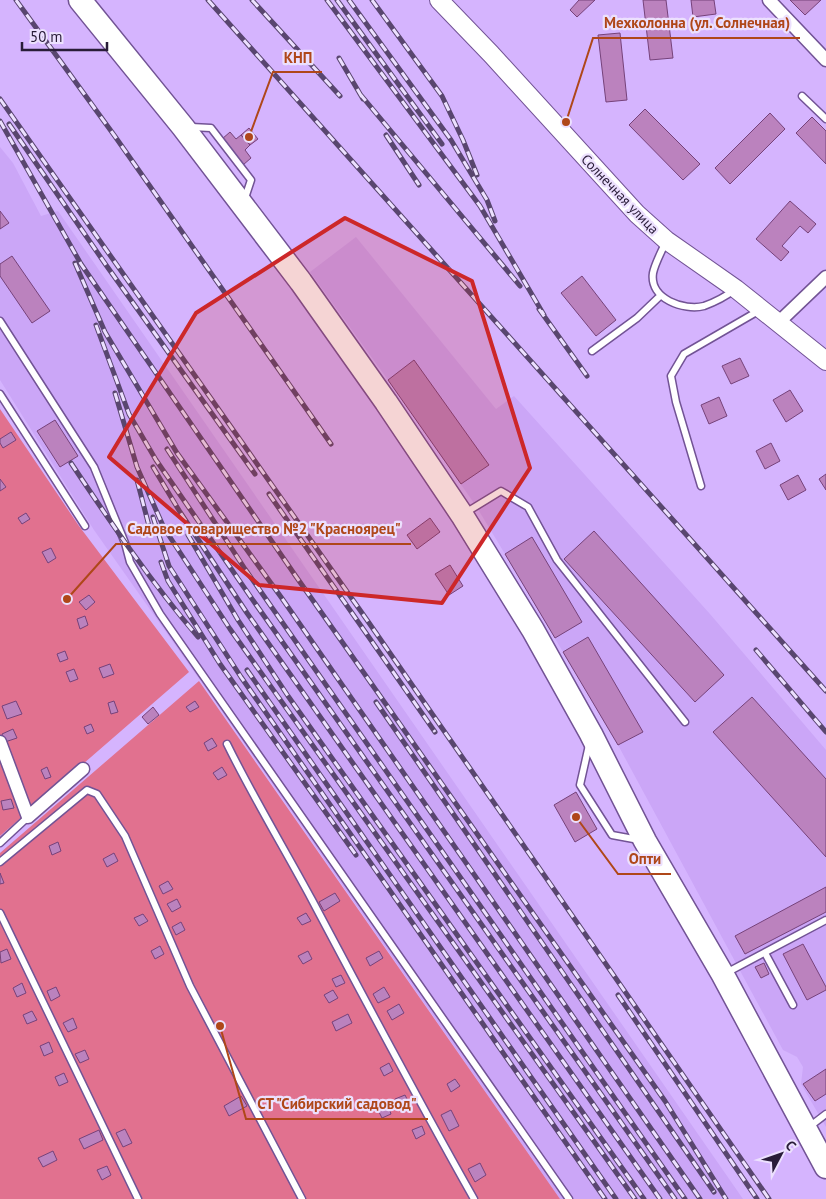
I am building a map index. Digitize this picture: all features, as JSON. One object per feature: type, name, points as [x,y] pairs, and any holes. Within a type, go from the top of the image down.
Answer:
[{"type":"highway","points":[[80,0],[183,127],[301,282],[386,402],[462,515],[533,630],[591,734],[645,840],[723,975],[826,1167]]},
{"type":"street","name":"Солнечная улица","points":[[439,0],[637,214],[666,240],[736,289],[826,361]]},
{"type":"street","points":[[770,0],[826,60]]},
{"type":"street","points":[[778,322],[826,277]]},
{"type":"street","points":[[0,742],[28,817],[83,769]]},
{"type":"lane","points":[[802,96],[826,119]]},
{"type":"lane","points":[[666,240],[653,274],[655,287],[660,296],[668,302],[701,306],[720,299],[736,289]]},
{"type":"lane","points":[[592,352],[637,318],[660,296]]},
{"type":"lane","points":[[701,486],[676,402],[672,376],[684,354],[762,309]]},
{"type":"lane","points":[[0,321],[94,467],[125,543],[130,562],[160,614],[569,1199]]},
{"type":"lane","points":[[0,394],[85,526]]},
{"type":"lane","points":[[462,515],[501,491],[528,507],[557,560],[685,722]]},
{"type":"lane","points":[[591,734],[580,786],[612,835],[645,840]]},
{"type":"lane","points":[[227,744],[251,792],[289,857],[382,1030],[404,1075],[474,1199]]},
{"type":"lane","points":[[0,862],[87,790],[97,794],[125,836],[190,986],[302,1199]]},
{"type":"lane","points":[[0,843],[28,817]]},
{"type":"lane","points":[[0,913],[138,1199]]},
{"type":"lane","points":[[723,975],[826,920]]},
{"type":"lane","points":[[766,953],[793,1004]]},
{"type":"lane","points":[[806,1130],[826,1114]]},
{"type":"highlighted area","points":[[345,218],[472,281],[530,468],[442,603],[259,585],[109,457],[196,313]]},
{"type":"shaded area","points":[[0,147],[13,163],[41,216],[58,211],[743,1199],[560,1199],[94,530],[0,380]]},
{"type":"shaded area","points":[[356,237],[496,409],[514,396],[710,614],[826,750],[826,1127],[801,1084],[803,1067],[797,1057],[783,1050],[618,745],[505,554],[476,506],[310,272]]},
{"type":"shaded area","points":[[0,409],[79,526],[189,672],[0,836]]},
{"type":"shaded area","points":[[199,681],[560,1199],[0,1199],[0,853]]},
{"type":"building","points":[[579,0],[595,0],[577,17],[570,10]]},
{"type":"building","points":[[643,0],[666,0],[673,58],[650,60]]},
{"type":"building","points":[[691,0],[714,0],[716,14],[693,17]]},
{"type":"building","points":[[790,0],[821,0],[805,15]]},
{"type":"building","points":[[620,33],[627,100],[606,102],[598,35]]},
{"type":"building","points":[[645,109],[700,164],[683,180],[629,125]]},
{"type":"building","points":[[770,113],[785,129],[730,184],[715,168]]},
{"type":"building","points":[[812,117],[826,131],[826,164],[796,133]]},
{"type":"building","points":[[249,128],[258,139],[250,145],[241,135]]},
{"type":"building","points":[[230,132],[236,139],[241,135],[250,145],[245,150],[251,158],[243,165],[222,139]]},
{"type":"building","points":[[790,201],[816,224],[808,233],[800,226],[782,246],[789,252],[781,261],[756,239]]},
{"type":"building","points":[[0,211],[9,223],[0,229]]},
{"type":"building","points":[[12,256],[50,311],[32,323],[0,276],[0,264]]},
{"type":"building","points":[[582,276],[616,320],[596,336],[561,293]]},
{"type":"building","points":[[740,358],[749,376],[731,384],[722,366]]},
{"type":"building","points":[[414,360],[489,465],[461,484],[388,380]]},
{"type":"building","points":[[790,390],[803,411],[786,422],[773,400]]},
{"type":"building","points":[[719,397],[727,416],[709,424],[701,405]]},
{"type":"building","points":[[55,420],[78,456],[60,467],[37,431]]},
{"type":"building","points":[[11,432],[16,440],[3,448],[0,439]]},
{"type":"building","points":[[771,443],[780,461],[765,469],[756,451]]},
{"type":"building","points":[[826,474],[826,490],[819,479]]},
{"type":"building","points":[[798,475],[806,490],[788,500],[780,485]]},
{"type":"building","points":[[0,479],[6,487],[0,491]]},
{"type":"building","points":[[26,513],[30,519],[22,524],[18,518]]},
{"type":"building","points":[[430,518],[440,532],[417,549],[407,535]]},
{"type":"building","points":[[594,531],[724,675],[695,702],[564,559]]},
{"type":"building","points":[[532,537],[582,622],[555,638],[505,554]]},
{"type":"building","points":[[51,548],[56,558],[48,563],[42,552]]},
{"type":"building","points":[[450,565],[463,586],[449,595],[435,574]]},
{"type":"building","points":[[89,595],[95,602],[86,610],[79,602]]},
{"type":"building","points":[[85,616],[88,625],[80,629],[77,619]]},
{"type":"building","points":[[588,637],[643,732],[618,745],[563,652]]},
{"type":"building","points":[[65,651],[68,659],[60,662],[57,654]]},
{"type":"building","points":[[110,664],[114,674],[103,678],[99,668]]},
{"type":"building","points":[[74,669],[78,679],[70,682],[66,672]]},
{"type":"building","points":[[752,697],[826,779],[826,857],[713,732]]},
{"type":"building","points":[[16,701],[22,714],[7,719],[2,706]]},
{"type":"building","points":[[114,701],[118,712],[111,714],[108,703]]},
{"type":"building","points":[[195,701],[199,707],[190,712],[186,707]]},
{"type":"building","points":[[153,707],[159,715],[148,724],[142,717]]},
{"type":"building","points":[[91,724],[94,731],[87,734],[84,727]]},
{"type":"building","points":[[13,729],[17,738],[5,742],[2,734]]},
{"type":"building","points":[[212,738],[217,746],[208,751],[204,743]]},
{"type":"building","points":[[47,767],[51,777],[45,779],[41,770]]},
{"type":"building","points":[[222,767],[227,775],[218,780],[213,773]]},
{"type":"building","points":[[576,792],[597,829],[575,842],[554,805]]},
{"type":"building","points":[[11,799],[14,808],[3,810],[1,801]]},
{"type":"building","points":[[58,842],[61,851],[52,855],[49,846]]},
{"type":"building","points":[[114,853],[118,861],[107,867],[103,859]]},
{"type":"building","points":[[0,873],[4,883],[0,884]]},
{"type":"building","points":[[168,881],[173,889],[163,894],[159,886]]},
{"type":"building","points":[[826,887],[826,912],[745,954],[735,936]]},
{"type":"building","points":[[335,893],[340,901],[324,911],[319,902]]},
{"type":"building","points":[[177,899],[181,907],[172,912],[167,904]]},
{"type":"building","points":[[306,913],[311,921],[302,925],[297,918]]},
{"type":"building","points":[[143,914],[148,921],[139,926],[134,918]]},
{"type":"building","points":[[181,922],[185,930],[176,935],[172,927]]},
{"type":"building","points":[[803,944],[826,987],[826,990],[807,1000],[783,954]]},
{"type":"building","points":[[160,946],[164,954],[155,959],[151,951]]},
{"type":"building","points":[[7,949],[11,959],[1,963],[0,952]]},
{"type":"building","points":[[308,951],[312,959],[303,964],[298,956]]},
{"type":"building","points":[[379,951],[383,958],[370,966],[366,958]]},
{"type":"building","points":[[764,963],[769,974],[761,978],[755,967]]},
{"type":"building","points":[[341,975],[345,983],[336,987],[332,979]]},
{"type":"building","points":[[22,983],[26,993],[17,997],[13,988]]},
{"type":"building","points":[[56,987],[60,996],[51,1001],[47,991]]},
{"type":"building","points":[[384,987],[390,997],[378,1003],[373,994]]},
{"type":"building","points":[[333,990],[338,998],[329,1003],[324,995]]},
{"type":"building","points":[[399,1004],[404,1013],[392,1020],[387,1011]]},
{"type":"building","points":[[32,1011],[37,1020],[27,1024],[23,1015]]},
{"type":"building","points":[[348,1014],[352,1023],[336,1031],[332,1022]]},
{"type":"building","points":[[73,1018],[77,1028],[68,1032],[63,1023]]},
{"type":"building","points":[[49,1042],[53,1052],[44,1056],[40,1046]]},
{"type":"building","points":[[85,1050],[89,1059],[80,1063],[75,1054]]},
{"type":"building","points":[[389,1063],[393,1071],[384,1076],[380,1068]]},
{"type":"building","points":[[826,1069],[826,1094],[815,1101],[803,1084]]},
{"type":"building","points":[[64,1073],[68,1082],[59,1086],[55,1077]]},
{"type":"building","points":[[455,1079],[460,1086],[451,1092],[447,1084]]},
{"type":"building","points":[[405,1095],[409,1103],[399,1107],[395,1099]]},
{"type":"building","points":[[241,1096],[247,1106],[229,1116],[224,1106]]},
{"type":"building","points":[[388,1105],[391,1114],[382,1118],[378,1110]]},
{"type":"building","points":[[451,1110],[459,1126],[449,1131],[441,1115]]},
{"type":"building","points":[[422,1126],[425,1134],[416,1139],[412,1130]]},
{"type":"building","points":[[125,1129],[132,1143],[123,1147],[116,1133]]},
{"type":"building","points":[[99,1130],[103,1140],[84,1149],[79,1139]]},
{"type":"building","points":[[53,1151],[57,1160],[43,1167],[38,1158]]},
{"type":"building","points":[[480,1163],[486,1175],[475,1182],[468,1169]]},
{"type":"building","points":[[107,1166],[111,1175],[102,1180],[97,1170]]},
{"type":"railway","points":[[16,0],[114,135],[331,444]]},
{"type":"railway","points":[[208,0],[826,691]]},
{"type":"railway","points":[[252,0],[340,96]]},
{"type":"railway","points":[[327,0],[480,206],[544,315]]},
{"type":"railway","points":[[337,0],[442,144]]},
{"type":"railway","points":[[349,0],[451,140],[487,200],[495,221]]},
{"type":"railway","points":[[372,0],[442,96],[477,175]]},
{"type":"railway","points":[[339,58],[363,99]]},
{"type":"railway","points":[[360,94],[520,286]]},
{"type":"railway","points":[[0,99],[367,620],[769,1199]]},
{"type":"railway","points":[[0,121],[81,264],[295,575],[665,1101],[726,1199]]},
{"type":"railway","points":[[9,124],[106,265],[255,474]]},
{"type":"railway","points":[[386,135],[419,185]]},
{"type":"railway","points":[[75,263],[105,332],[177,453],[281,597],[700,1199]]},
{"type":"railway","points":[[539,309],[587,376]]},
{"type":"railway","points":[[96,325],[129,414],[156,460],[675,1199]]},
{"type":"railway","points":[[115,393],[137,467],[164,528],[230,629],[635,1199]]},
{"type":"railway","points":[[167,449],[245,569],[685,1199]]},
{"type":"railway","points":[[71,463],[148,574],[198,637]]},
{"type":"railway","points":[[153,467],[180,512],[247,613],[660,1199]]},
{"type":"railway","points":[[137,480],[149,526]]},
{"type":"railway","points":[[269,494],[435,732]]},
{"type":"railway","points":[[153,517],[169,566],[241,677],[605,1199]]},
{"type":"railway","points":[[188,535],[238,620],[288,696],[644,1199]]},
{"type":"railway","points":[[161,562],[168,581],[220,664],[356,855]]},
{"type":"railway","points":[[756,650],[826,732]]},
{"type":"railway","points":[[247,670],[616,1199]]},
{"type":"railway","points":[[376,702],[714,1192]]},
{"type":"railway","points":[[618,995],[757,1199]]},
{"type":"place","name":"Мехколонна (ул. Солнечная)","points":[[566,122]]},
{"type":"place","name":"КНП","points":[[249,137]]},
{"type":"place","name":"Садовое товарищество №2 \"Красноярец\"","points":[[67,599]]},
{"type":"place","name":"Опти","points":[[576,817]]},
{"type":"place","name":"СТ \"Сибирский садовод\"","points":[[220,1026]]}]
